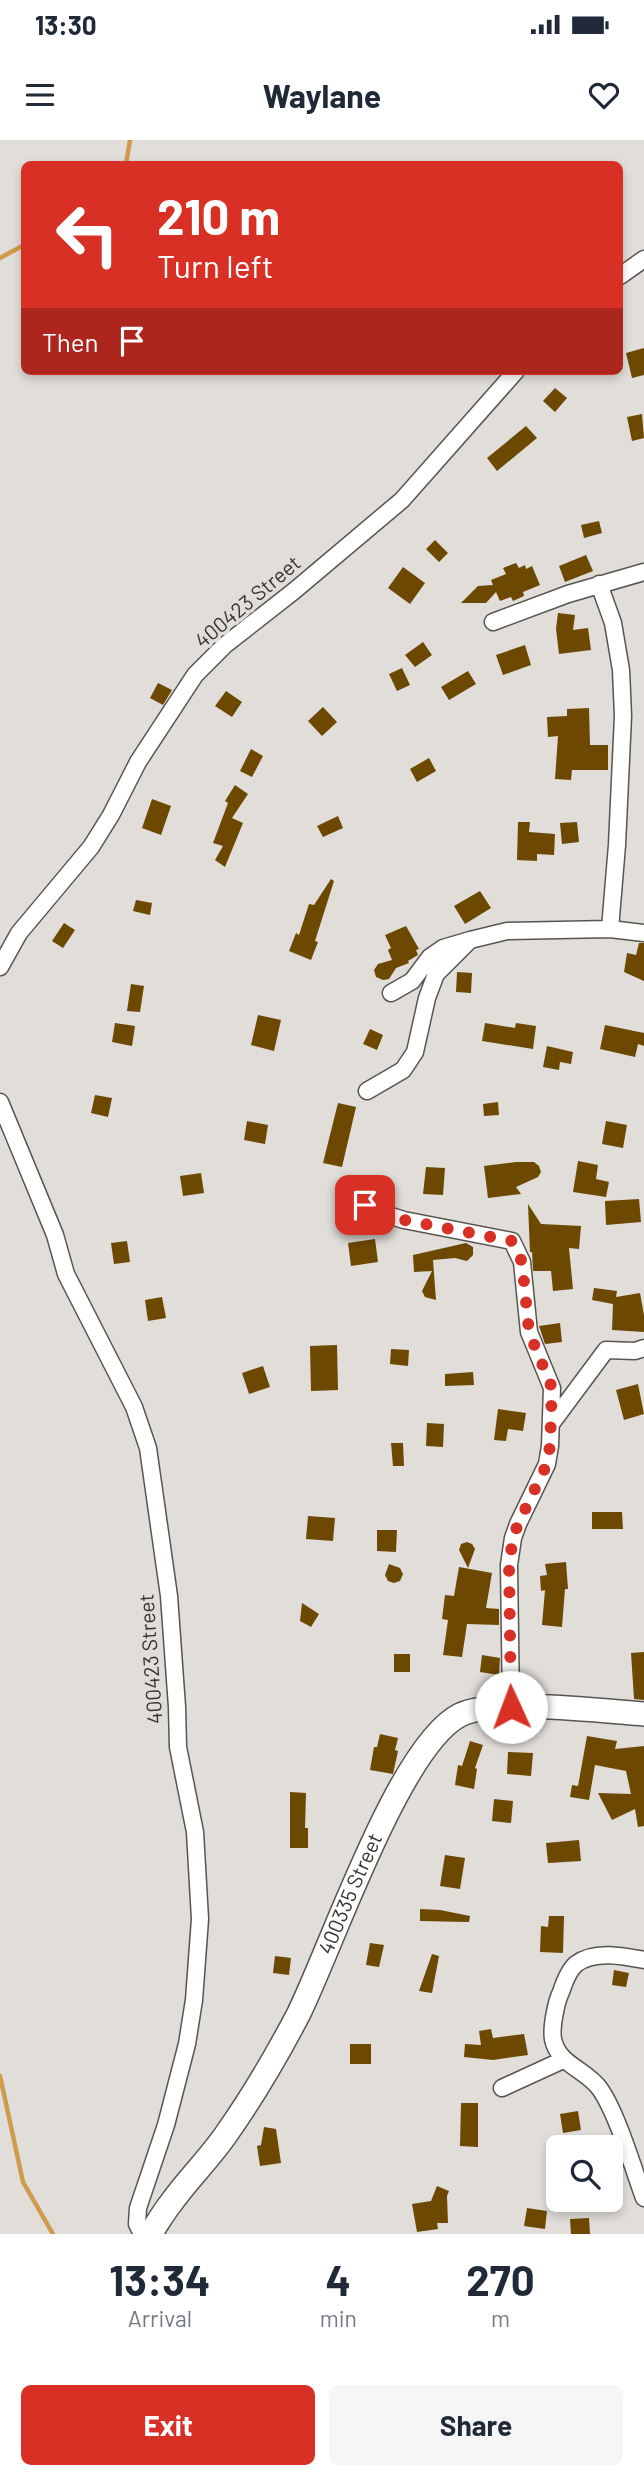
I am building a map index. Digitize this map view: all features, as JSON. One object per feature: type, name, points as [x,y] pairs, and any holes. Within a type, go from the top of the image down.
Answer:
[{"type":"street","points":[[623,274],[644,259]]},
{"type":"street","name":"400423 Street","points":[[0,967],[19,933],[91,847],[138,762],[195,675],[225,645],[402,500],[512,375]]},
{"type":"street","points":[[493,622],[536,604],[644,572]]},
{"type":"street","points":[[599,584],[615,635],[621,670],[623,716],[610,929]]},
{"type":"street","points":[[391,993],[412,981],[430,957],[443,948],[470,940],[507,932],[610,929],[644,933]]},
{"type":"street","points":[[367,1091],[403,1070],[415,1052],[426,998],[436,974],[470,940]]},
{"type":"street","name":"400423 Street","points":[[0,1102],[55,1235],[66,1274],[134,1407],[148,1448],[169,1596],[178,1747],[195,1832],[200,1919],[194,2000],[187,2045],[166,2125],[138,2208],[137,2224],[142,2234]]},
{"type":"street","points":[[351,1198],[379,1212],[404,1220],[512,1241],[522,1262],[529,1332],[552,1388],[547,1464],[518,1524],[509,1565],[511,1707]]},
{"type":"street","points":[[551,1424],[606,1350],[635,1351],[644,1348]]},
{"type":"street","name":"400335 Street","points":[[150,2234],[170,2204],[226,2135],[298,2015],[369,1851],[418,1760],[445,1726],[459,1715],[481,1708],[511,1707],[644,1714]]},
{"type":"street","points":[[644,1960],[620,1956],[600,1957],[575,1965],[557,2001],[553,2039],[563,2060],[586,2074],[601,2090],[644,2198]]},
{"type":"street","points":[[502,2088],[563,2060]]},
{"type":"building","points":[[644,348],[644,375],[632,378],[626,353]]},
{"type":"building","points":[[555,388],[567,398],[555,412],[543,401]]},
{"type":"building","points":[[642,414],[644,438],[632,441],[627,417]]},
{"type":"building","points":[[526,426],[537,438],[497,471],[487,458]]},
{"type":"building","points":[[599,521],[602,533],[584,538],[581,525]]},
{"type":"building","points":[[435,540],[448,553],[439,562],[426,549]]},
{"type":"building","points":[[586,555],[593,571],[565,582],[559,566]]},
{"type":"building","points":[[516,563],[519,568],[532,566],[540,585],[523,592],[524,596],[513,601],[511,597],[500,601],[496,592],[486,603],[461,603],[478,586],[493,585],[491,580],[506,574],[503,568]]},
{"type":"building","points":[[403,567],[425,583],[410,604],[388,588]]},
{"type":"building","points":[[558,613],[575,615],[573,630],[588,628],[591,650],[559,654],[556,629]]},
{"type":"building","points":[[423,642],[432,655],[415,667],[405,655]]},
{"type":"building","points":[[525,645],[531,665],[503,675],[496,655]]},
{"type":"building","points":[[402,668],[410,685],[397,691],[389,674]]},
{"type":"building","points":[[468,671],[476,684],[449,700],[441,687]]},
{"type":"building","points":[[158,683],[172,690],[163,705],[150,698]]},
{"type":"building","points":[[226,691],[242,702],[232,717],[215,706]]},
{"type":"building","points":[[323,707],[337,722],[322,736],[308,721]]},
{"type":"building","points":[[589,708],[590,745],[608,745],[608,770],[572,770],[571,780],[555,779],[558,736],[548,737],[547,717],[567,716],[567,709]]},
{"type":"building","points":[[251,749],[263,756],[252,777],[240,771]]},
{"type":"building","points":[[429,758],[436,771],[417,782],[410,769]]},
{"type":"building","points":[[235,785],[248,794],[232,818],[243,823],[225,867],[215,860],[223,846],[213,843],[228,803],[225,801]]},
{"type":"building","points":[[152,799],[171,806],[161,835],[142,828]]},
{"type":"building","points":[[338,816],[343,828],[323,837],[317,826]]},
{"type":"building","points":[[518,822],[530,822],[529,832],[555,834],[554,855],[537,854],[537,861],[517,860]]},
{"type":"building","points":[[577,822],[579,842],[562,844],[560,823]]},
{"type":"building","points":[[331,879],[334,881],[311,960],[289,951],[296,933],[299,935],[309,904],[314,905]]},
{"type":"building","points":[[480,891],[491,908],[465,924],[454,906]]},
{"type":"building","points":[[136,900],[152,903],[150,915],[133,911]]},
{"type":"building","points":[[64,923],[75,930],[63,948],[52,941]]},
{"type":"building","points":[[406,926],[419,949],[416,950],[418,955],[408,961],[409,963],[396,968],[389,979],[376,977],[374,970],[378,964],[392,960],[388,950],[391,948],[385,935]]},
{"type":"building","points":[[639,943],[644,943],[644,981],[624,972],[627,953],[636,955]]},
{"type":"building","points":[[457,972],[472,973],[471,993],[456,992]]},
{"type":"building","points":[[131,984],[144,986],[140,1012],[127,1011]]},
{"type":"building","points":[[258,1015],[281,1020],[274,1051],[251,1045]]},
{"type":"building","points":[[115,1023],[135,1026],[132,1046],[112,1042]]},
{"type":"building","points":[[485,1023],[515,1028],[516,1023],[536,1026],[533,1049],[482,1041]]},
{"type":"building","points":[[605,1025],[644,1033],[644,1046],[638,1044],[635,1057],[600,1049]]},
{"type":"building","points":[[370,1029],[383,1035],[377,1050],[363,1044]]},
{"type":"building","points":[[547,1046],[573,1052],[571,1064],[560,1062],[559,1070],[543,1067]]},
{"type":"building","points":[[95,1095],[112,1098],[108,1117],[91,1113]]},
{"type":"building","points":[[498,1102],[499,1115],[484,1116],[483,1104]]},
{"type":"building","points":[[338,1103],[356,1107],[342,1167],[323,1163]]},
{"type":"building","points":[[247,1121],[268,1125],[265,1144],[244,1140]]},
{"type":"building","points":[[606,1121],[627,1125],[623,1148],[602,1144]]},
{"type":"building","points":[[578,1161],[598,1165],[596,1179],[609,1182],[606,1197],[573,1192]]},
{"type":"building","points":[[534,1162],[541,1172],[538,1177],[516,1187],[521,1194],[488,1198],[484,1166]]},
{"type":"building","points":[[426,1167],[445,1168],[443,1195],[423,1194]]},
{"type":"building","points":[[201,1173],[204,1193],[183,1196],[180,1176]]},
{"type":"building","points":[[639,1199],[641,1222],[606,1225],[605,1201]]},
{"type":"building","points":[[528,1204],[541,1224],[581,1226],[579,1249],[569,1248],[573,1289],[553,1291],[551,1271],[533,1271]]},
{"type":"building","points":[[375,1239],[378,1262],[351,1266],[348,1243]]},
{"type":"building","points":[[127,1241],[130,1262],[114,1264],[111,1243]]},
{"type":"building","points":[[466,1243],[473,1247],[473,1255],[467,1261],[455,1258],[433,1260],[436,1300],[425,1297],[422,1291],[432,1271],[414,1272],[413,1255]]},
{"type":"building","points":[[594,1288],[617,1291],[616,1297],[640,1293],[644,1332],[612,1330],[613,1304],[592,1300]]},
{"type":"building","points":[[162,1297],[166,1318],[148,1321],[145,1300]]},
{"type":"building","points":[[560,1323],[562,1342],[545,1344],[539,1326]]},
{"type":"building","points":[[337,1345],[338,1390],[311,1391],[310,1346]]},
{"type":"building","points":[[391,1349],[409,1350],[408,1366],[390,1364]]},
{"type":"building","points":[[263,1366],[270,1387],[249,1394],[242,1373]]},
{"type":"building","points":[[473,1372],[474,1385],[445,1386],[445,1374]]},
{"type":"building","points":[[638,1384],[644,1414],[624,1420],[616,1390]]},
{"type":"building","points":[[498,1409],[526,1413],[523,1431],[508,1429],[506,1441],[494,1440]]},
{"type":"building","points":[[427,1423],[444,1424],[443,1447],[426,1446]]},
{"type":"building","points":[[391,1443],[403,1443],[404,1466],[393,1466]]},
{"type":"building","points":[[592,1512],[622,1512],[623,1529],[592,1529]]},
{"type":"building","points":[[308,1516],[335,1518],[333,1541],[306,1539]]},
{"type":"building","points":[[377,1530],[397,1530],[396,1552],[377,1551]]},
{"type":"building","points":[[467,1542],[475,1549],[468,1568],[459,1550],[461,1544]]},
{"type":"building","points":[[566,1562],[568,1589],[565,1589],[562,1627],[542,1625],[545,1590],[541,1591],[540,1576],[547,1575],[545,1564]]},
{"type":"building","points":[[389,1564],[400,1568],[403,1574],[400,1581],[388,1581],[385,1575]]},
{"type":"building","points":[[459,1567],[492,1573],[486,1608],[499,1609],[499,1625],[467,1624],[462,1657],[443,1655],[448,1620],[442,1619],[445,1595],[454,1596]]},
{"type":"building","points":[[302,1603],[319,1614],[311,1627],[300,1621]]},
{"type":"building","points":[[644,1652],[644,1700],[634,1699],[631,1653]]},
{"type":"building","points":[[394,1654],[410,1654],[410,1672],[394,1672]]},
{"type":"building","points":[[482,1655],[500,1658],[499,1675],[480,1672]]},
{"type":"building","points":[[380,1734],[398,1738],[393,1774],[370,1770],[374,1747],[377,1747]]},
{"type":"building","points":[[587,1736],[617,1741],[615,1749],[644,1746],[644,1826],[638,1827],[635,1809],[612,1820],[598,1793],[631,1794],[626,1771],[595,1765],[589,1800],[570,1797],[572,1785],[578,1786]]},
{"type":"building","points":[[470,1741],[483,1745],[475,1768],[474,1789],[455,1785],[458,1765],[462,1766]]},
{"type":"building","points":[[508,1752],[533,1753],[531,1776],[507,1774]]},
{"type":"building","points":[[290,1792],[306,1793],[305,1828],[308,1828],[308,1848],[290,1848]]},
{"type":"building","points":[[494,1799],[513,1801],[511,1823],[492,1821]]},
{"type":"building","points":[[579,1840],[581,1861],[548,1863],[546,1843]]},
{"type":"building","points":[[445,1855],[465,1858],[460,1889],[440,1886]]},
{"type":"building","points":[[420,1909],[470,1916],[469,1922],[420,1921]]},
{"type":"building","points":[[549,1916],[564,1916],[563,1953],[540,1952],[541,1926],[548,1927]]},
{"type":"building","points":[[370,1943],[384,1945],[379,1967],[366,1965]]},
{"type":"building","points":[[432,1954],[439,1956],[432,1993],[419,1991]]},
{"type":"building","points":[[275,1956],[291,1958],[289,1975],[273,1973]]},
{"type":"building","points":[[614,1970],[629,1973],[626,1987],[612,1985]]},
{"type":"building","points":[[491,2029],[493,2038],[524,2034],[528,2055],[493,2060],[464,2057],[465,2044],[481,2045],[479,2031]]},
{"type":"building","points":[[350,2044],[371,2044],[371,2064],[350,2064]]},
{"type":"building","points":[[461,2103],[478,2103],[478,2147],[460,2146]]},
{"type":"building","points":[[578,2111],[581,2130],[563,2133],[560,2114]]},
{"type":"building","points":[[264,2127],[276,2129],[281,2163],[260,2166],[257,2146],[261,2145]]},
{"type":"building","points":[[437,2186],[449,2191],[448,2223],[437,2223],[438,2229],[417,2232],[412,2204],[431,2201]]},
{"type":"building","points":[[527,2208],[547,2212],[545,2229],[524,2226]]},
{"type":"building","points":[[589,2218],[590,2234],[571,2234],[570,2219]]},
{"type":"waterway","points":[[126,161],[130,140]]},
{"type":"waterway","points":[[0,258],[21,247]]},
{"type":"waterway","points":[[0,2076],[23,2182],[53,2234]]},
{"type":"route","points":[[365,1205],[404,1220],[512,1241],[522,1262],[529,1332],[552,1388],[547,1464],[518,1524],[509,1565],[511,1707]]}]
